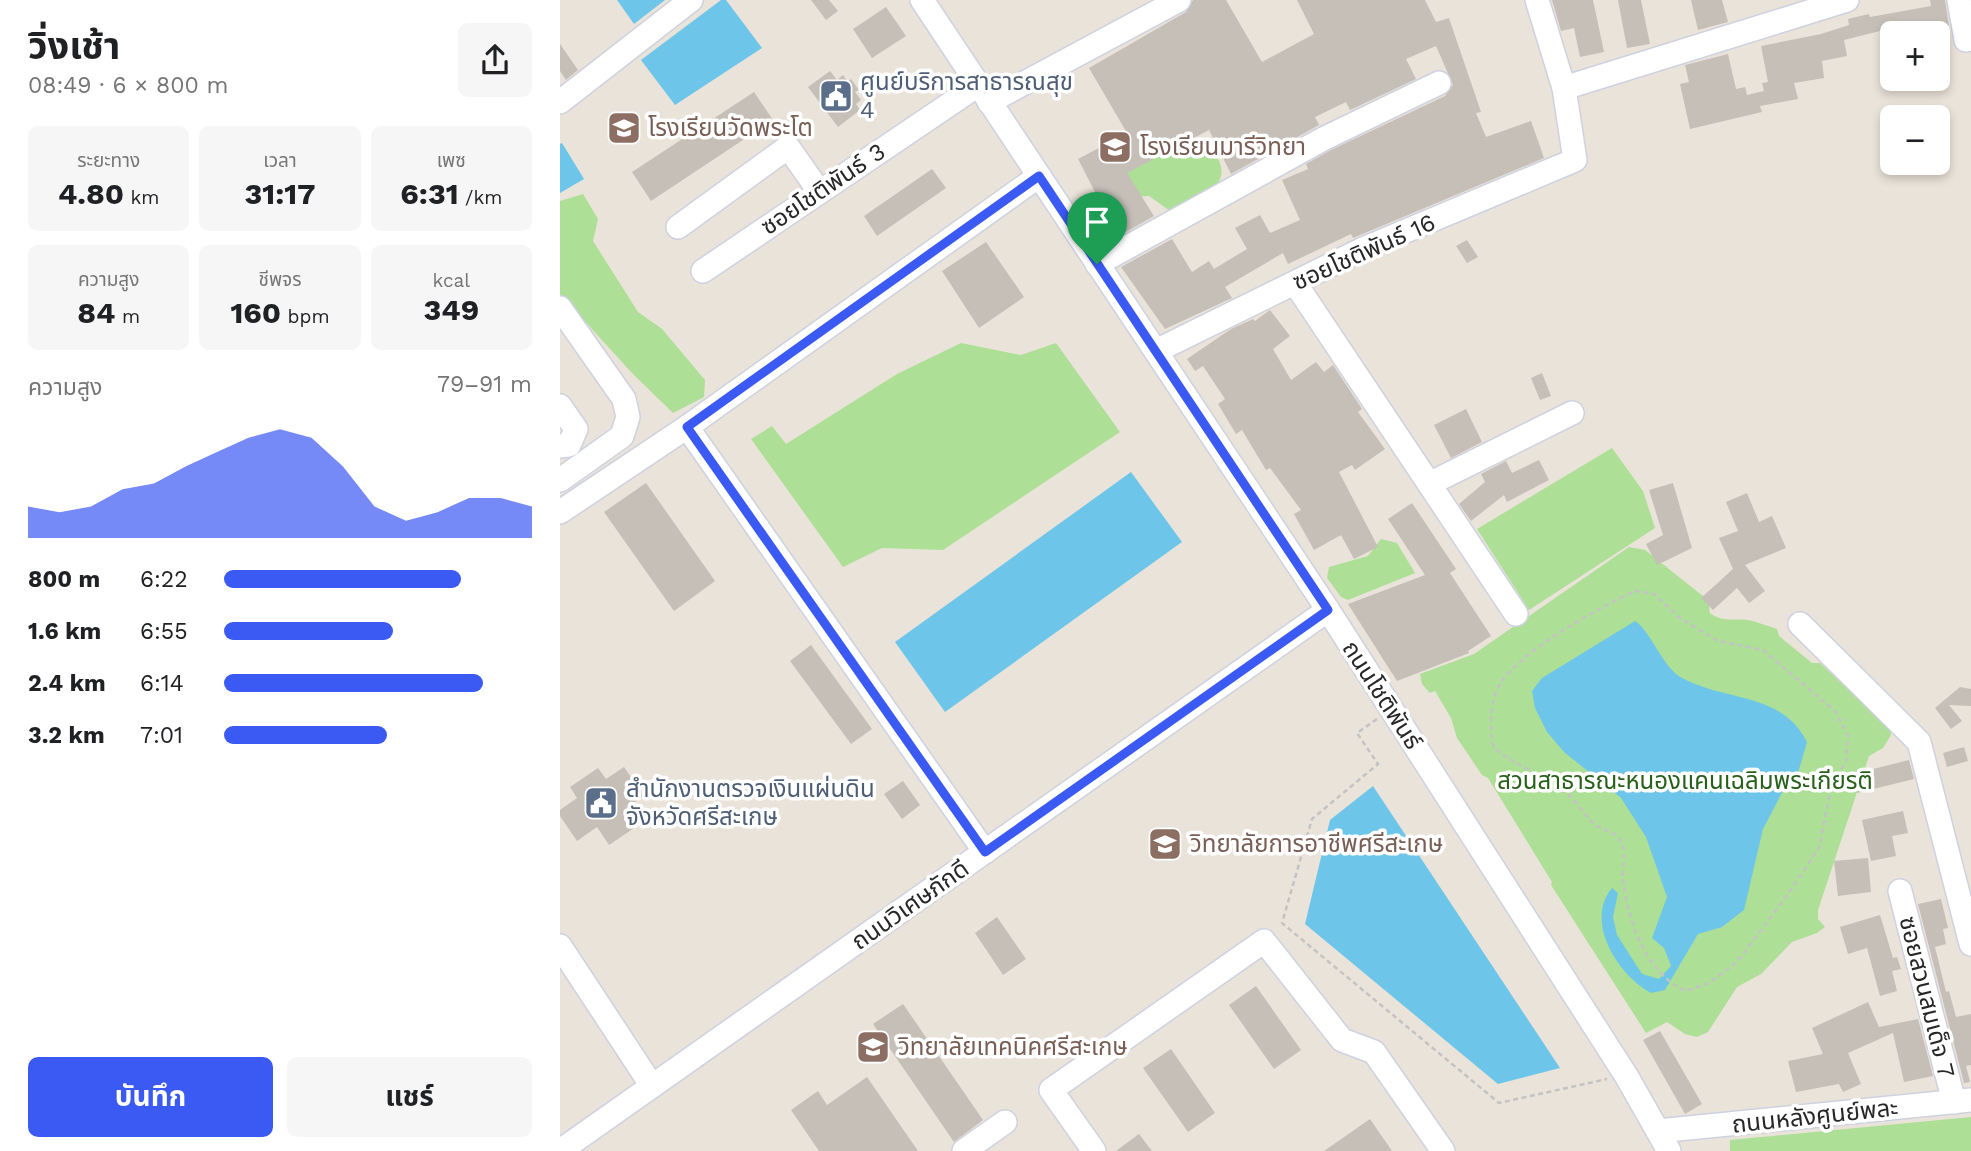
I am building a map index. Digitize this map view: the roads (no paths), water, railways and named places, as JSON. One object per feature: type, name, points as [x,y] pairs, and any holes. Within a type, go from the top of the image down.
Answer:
[{"type":"street","points":[[562,95],[691,0]]},
{"type":"street","name":"ถนนโชติพันธ์","points":[[922,0],[1328,610],[1627,1077],[1664,1141]]},
{"type":"street","name":"ซอยโชติพันธ์ 3","points":[[703,271],[819,191],[984,93],[1179,0]]},
{"type":"street","points":[[1537,0],[1564,89],[1847,0]]},
{"type":"street","points":[[1959,0],[1966,40]]},
{"type":"street","points":[[1097,264],[1325,138],[1439,83]]},
{"type":"street","name":"ซอยโชติพันธ์ 16","points":[[1156,352],[1363,249],[1575,160],[1564,89]]},
{"type":"street","points":[[678,227],[788,147],[819,191]]},
{"type":"street","points":[[560,512],[687,427],[1039,176]]},
{"type":"street","points":[[1295,283],[1516,614]]},
{"type":"street","points":[[560,308],[568,337],[624,400],[628,417],[622,436],[563,471]]},
{"type":"street","points":[[560,406],[576,429],[569,445],[560,446]]},
{"type":"street","points":[[1429,484],[1572,412]]},
{"type":"street","points":[[687,427],[985,852]]},
{"type":"street","name":"ถนนวิเศษภักดี","points":[[560,1151],[1328,610]]},
{"type":"street","points":[[1800,624],[1919,742],[1971,944]]},
{"type":"street","name":"ซอยสวนสมเด็จ 7","points":[[1900,891],[1963,1101]]},
{"type":"street","points":[[1094,1151],[1051,1090],[1264,941],[1342,1040],[1374,1052],[1443,1151]]},
{"type":"street","points":[[560,946],[652,1086]]},
{"type":"street","name":"ถนนหลังศูนย์พละ","points":[[1664,1141],[1963,1101]]},
{"type":"street","points":[[964,1151],[1005,1122]]},
{"type":"water","points":[[617,0],[665,0],[634,24]]},
{"type":"water","points":[[721,0],[726,0],[762,48],[675,105],[641,60]]},
{"type":"water","points":[[562,143],[584,179],[560,193],[560,144]]},
{"type":"water","points":[[1131,472],[1182,542],[945,712],[895,642]]},
{"type":"water","points":[[1635,621],[1646,632],[1669,666],[1682,678],[1699,686],[1768,706],[1783,714],[1796,726],[1807,742],[1798,773],[1785,787],[1763,829],[1744,910],[1722,927],[1698,934],[1665,990],[1651,993],[1627,974],[1617,961],[1603,931],[1602,916],[1604,902],[1612,888],[1618,893],[1613,917],[1617,935],[1642,974],[1659,979],[1671,966],[1664,948],[1652,938],[1667,897],[1646,837],[1621,798],[1564,752],[1547,732],[1535,708],[1532,691],[1542,678]]},
{"type":"water","points":[[1373,786],[1560,1068],[1498,1084],[1305,924],[1330,820]]},
{"type":"place","name":"ศูนย์บริการสาธารณสุข 4","points":[[836,96]]},
{"type":"place","name":"โรงเรียนวัดพระโต","points":[[624,128]]},
{"type":"place","name":"โรงเรียนมารีวิทยา","points":[[1115,147]]},
{"type":"place","name":"สำนักงานตรวจเงินแผ่นดิน จังหวัดศรีสะเกษ","points":[[601,803]]},
{"type":"place","name":"วิทยาลัยการอาชีพศรีสะเกษ","points":[[1165,844]]},
{"type":"place","name":"วิทยาลัยเทคนิคศรีสะเกษ","points":[[873,1047]]},
{"type":"park label","name":"สวนสาธารณะหนองแคนเฉลิมพระเกียรติ","points":[[1685,781]]}]
